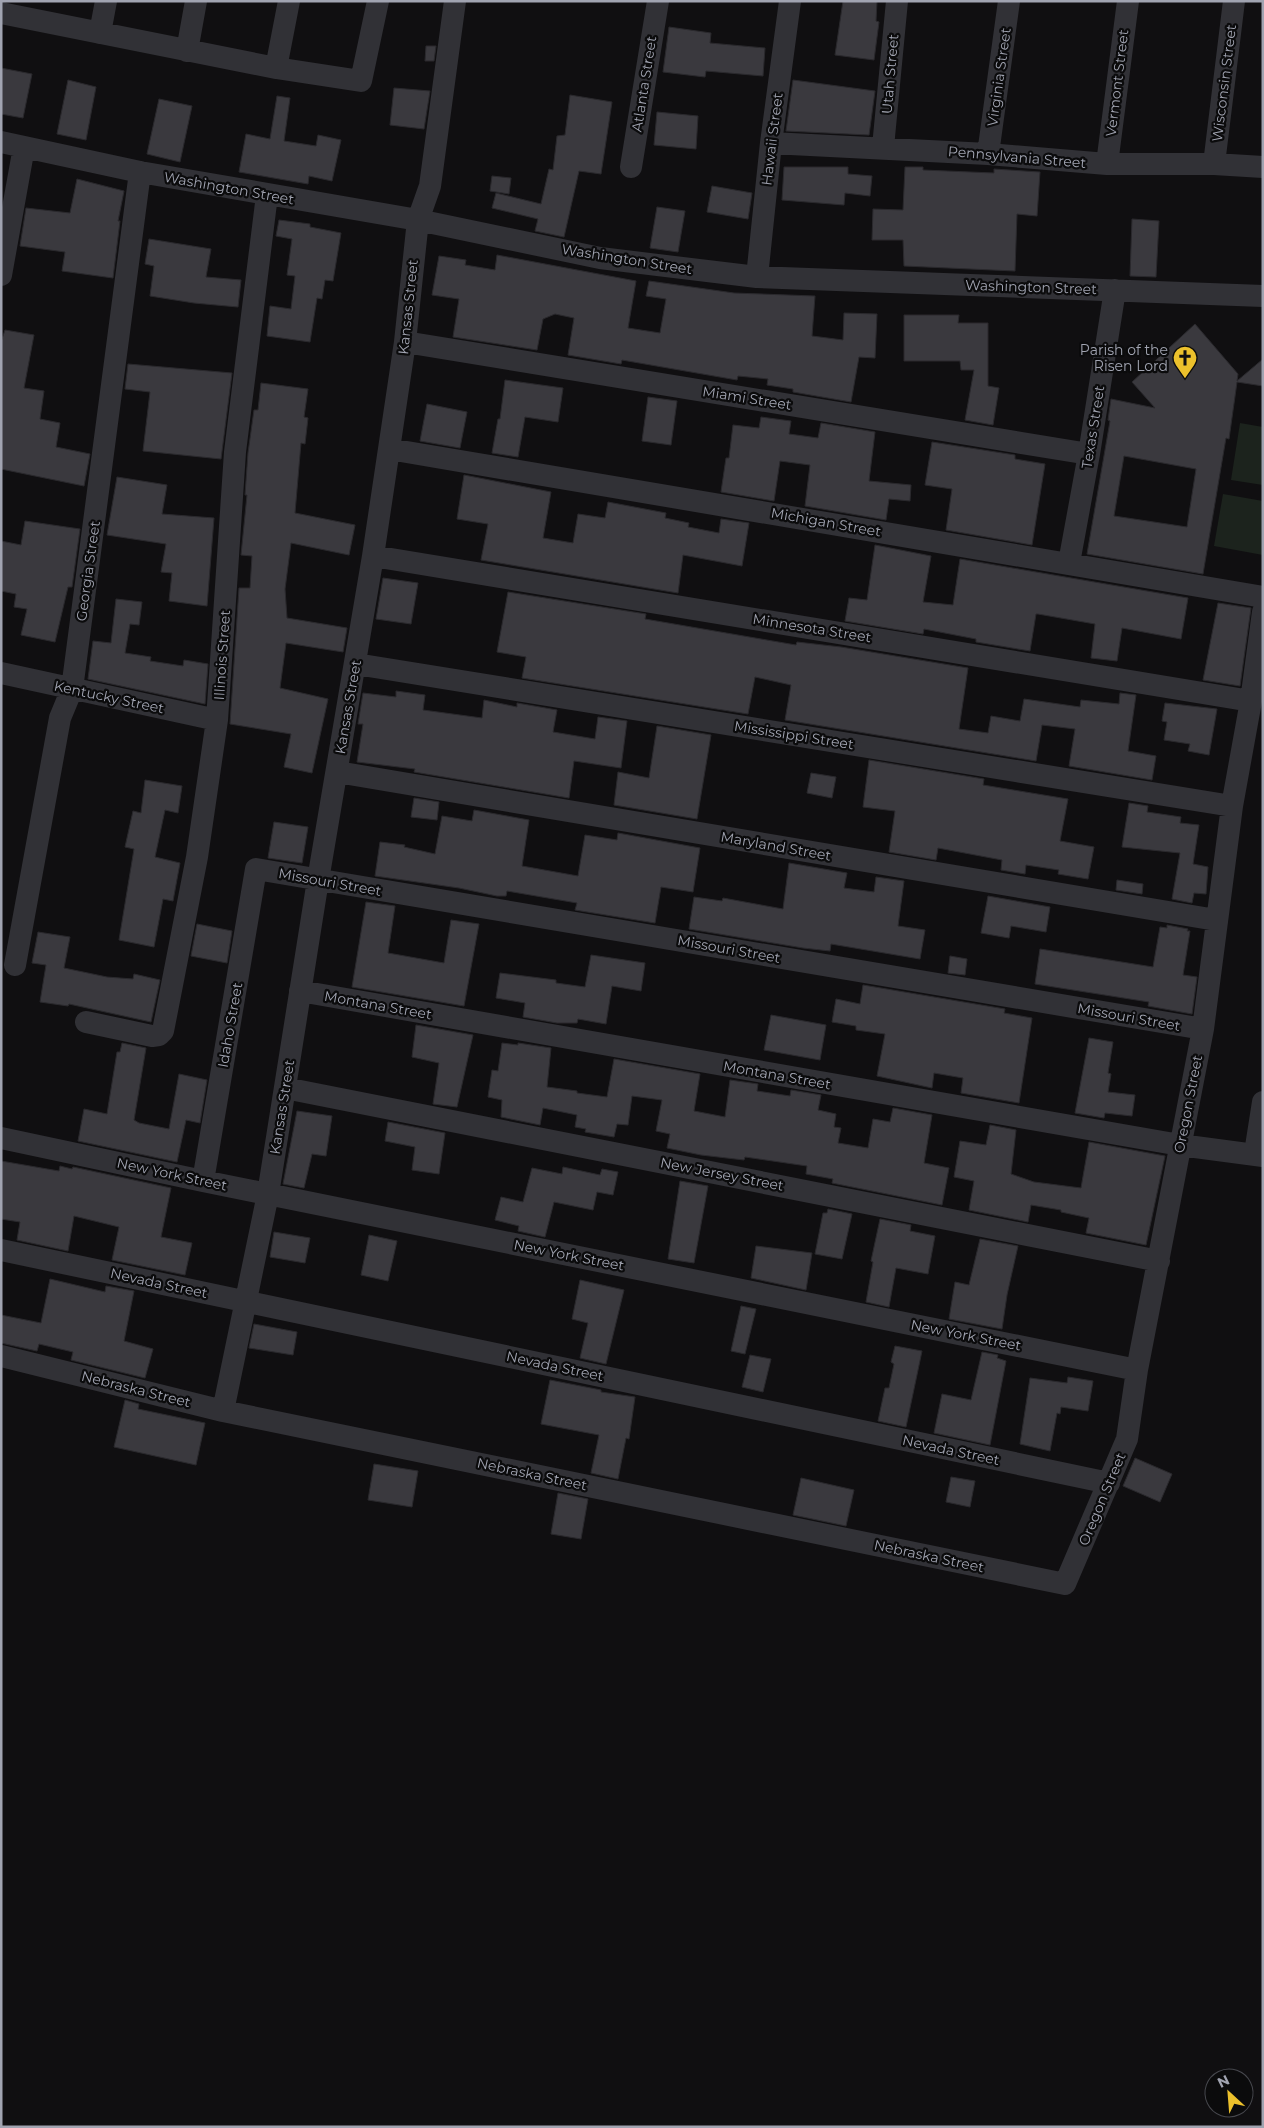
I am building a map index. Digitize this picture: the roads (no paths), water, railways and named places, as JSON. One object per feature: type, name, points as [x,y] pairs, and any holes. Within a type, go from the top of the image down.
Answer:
[{"type":"street","points":[[100,33],[106,1]]},
{"type":"street","points":[[187,51],[196,1]]},
{"type":"street","points":[[276,68],[289,1]]},
{"type":"street","points":[[10,10],[100,33],[187,51],[276,68],[361,81],[378,1]]},
{"type":"street","name":"Kansas Street","points":[[223,1411],[248,1301],[268,1194],[318,880],[356,664],[405,342],[418,220],[430,186],[455,1]]},
{"type":"street","name":"Atlanta Street","points":[[631,167],[658,1]]},
{"type":"street","name":"Hawaii Street","points":[[757,277],[771,143],[790,1]]},
{"type":"street","name":"Utah Street","points":[[883,147],[897,1]]},
{"type":"street","name":"Virginia Street","points":[[988,154],[1009,1]]},
{"type":"street","name":"Vermont Street","points":[[1107,164],[1128,1]]},
{"type":"street","name":"Wisconsin Street","points":[[1214,164],[1234,1]]},
{"type":"street","name":"Washington Street","points":[[1,142],[140,172],[418,220],[600,258],[757,277],[1263,296]]},
{"type":"street","name":"Pennsylvania Street","points":[[771,143],[883,147],[1107,164],[1214,164],[1263,168]]},
{"type":"street","points":[[1,275],[24,147]]},
{"type":"street","name":"Georgia Street","points":[[15,965],[60,718],[72,689],[140,172]]},
{"type":"street","name":"Illinois Street","points":[[86,1022],[152,1036],[158,1035],[163,1031],[197,857],[217,720],[235,452],[267,195]]},
{"type":"street","name":"Texas Street","points":[[1068,563],[1089,454],[1115,290]]},
{"type":"street","name":"Miami Street","points":[[405,342],[1089,454]]},
{"type":"street","name":"Michigan Street","points":[[390,448],[1263,597]]},
{"type":"street","name":"Minnesota Street","points":[[373,556],[1251,700]]},
{"type":"street","name":"Oregon Street","points":[[1065,1584],[1127,1439],[1137,1370],[1202,1029],[1232,806],[1251,700],[1263,612]]},
{"type":"street","name":"Mississippi Street","points":[[356,664],[1232,806]]},
{"type":"street","name":"Kentucky Street","points":[[1,673],[217,720]]},
{"type":"street","name":"Maryland Street","points":[[337,772],[1216,920]]},
{"type":"street","name":"Missouri Street","points":[[256,869],[1202,1029]]},
{"type":"street","name":"Idaho Street","points":[[203,1181],[256,869]]},
{"type":"street","name":"Montana Street","points":[[300,992],[1180,1145],[1259,1155]]},
{"type":"street","name":"New Jersey Street","points":[[285,1088],[1159,1261]]},
{"type":"street","points":[[1259,1155],[1263,1102]]},
{"type":"street","name":"New York Street","points":[[1,1138],[203,1181],[1137,1370]]},
{"type":"street","name":"Nevada Street","points":[[1,1250],[1109,1483]]},
{"type":"street","name":"Nebraska Street","points":[[1,1356],[223,1411],[1065,1584]]},
{"type":"place","name":"Parish of the Risen Lord","points":[[1185,379]]}]
